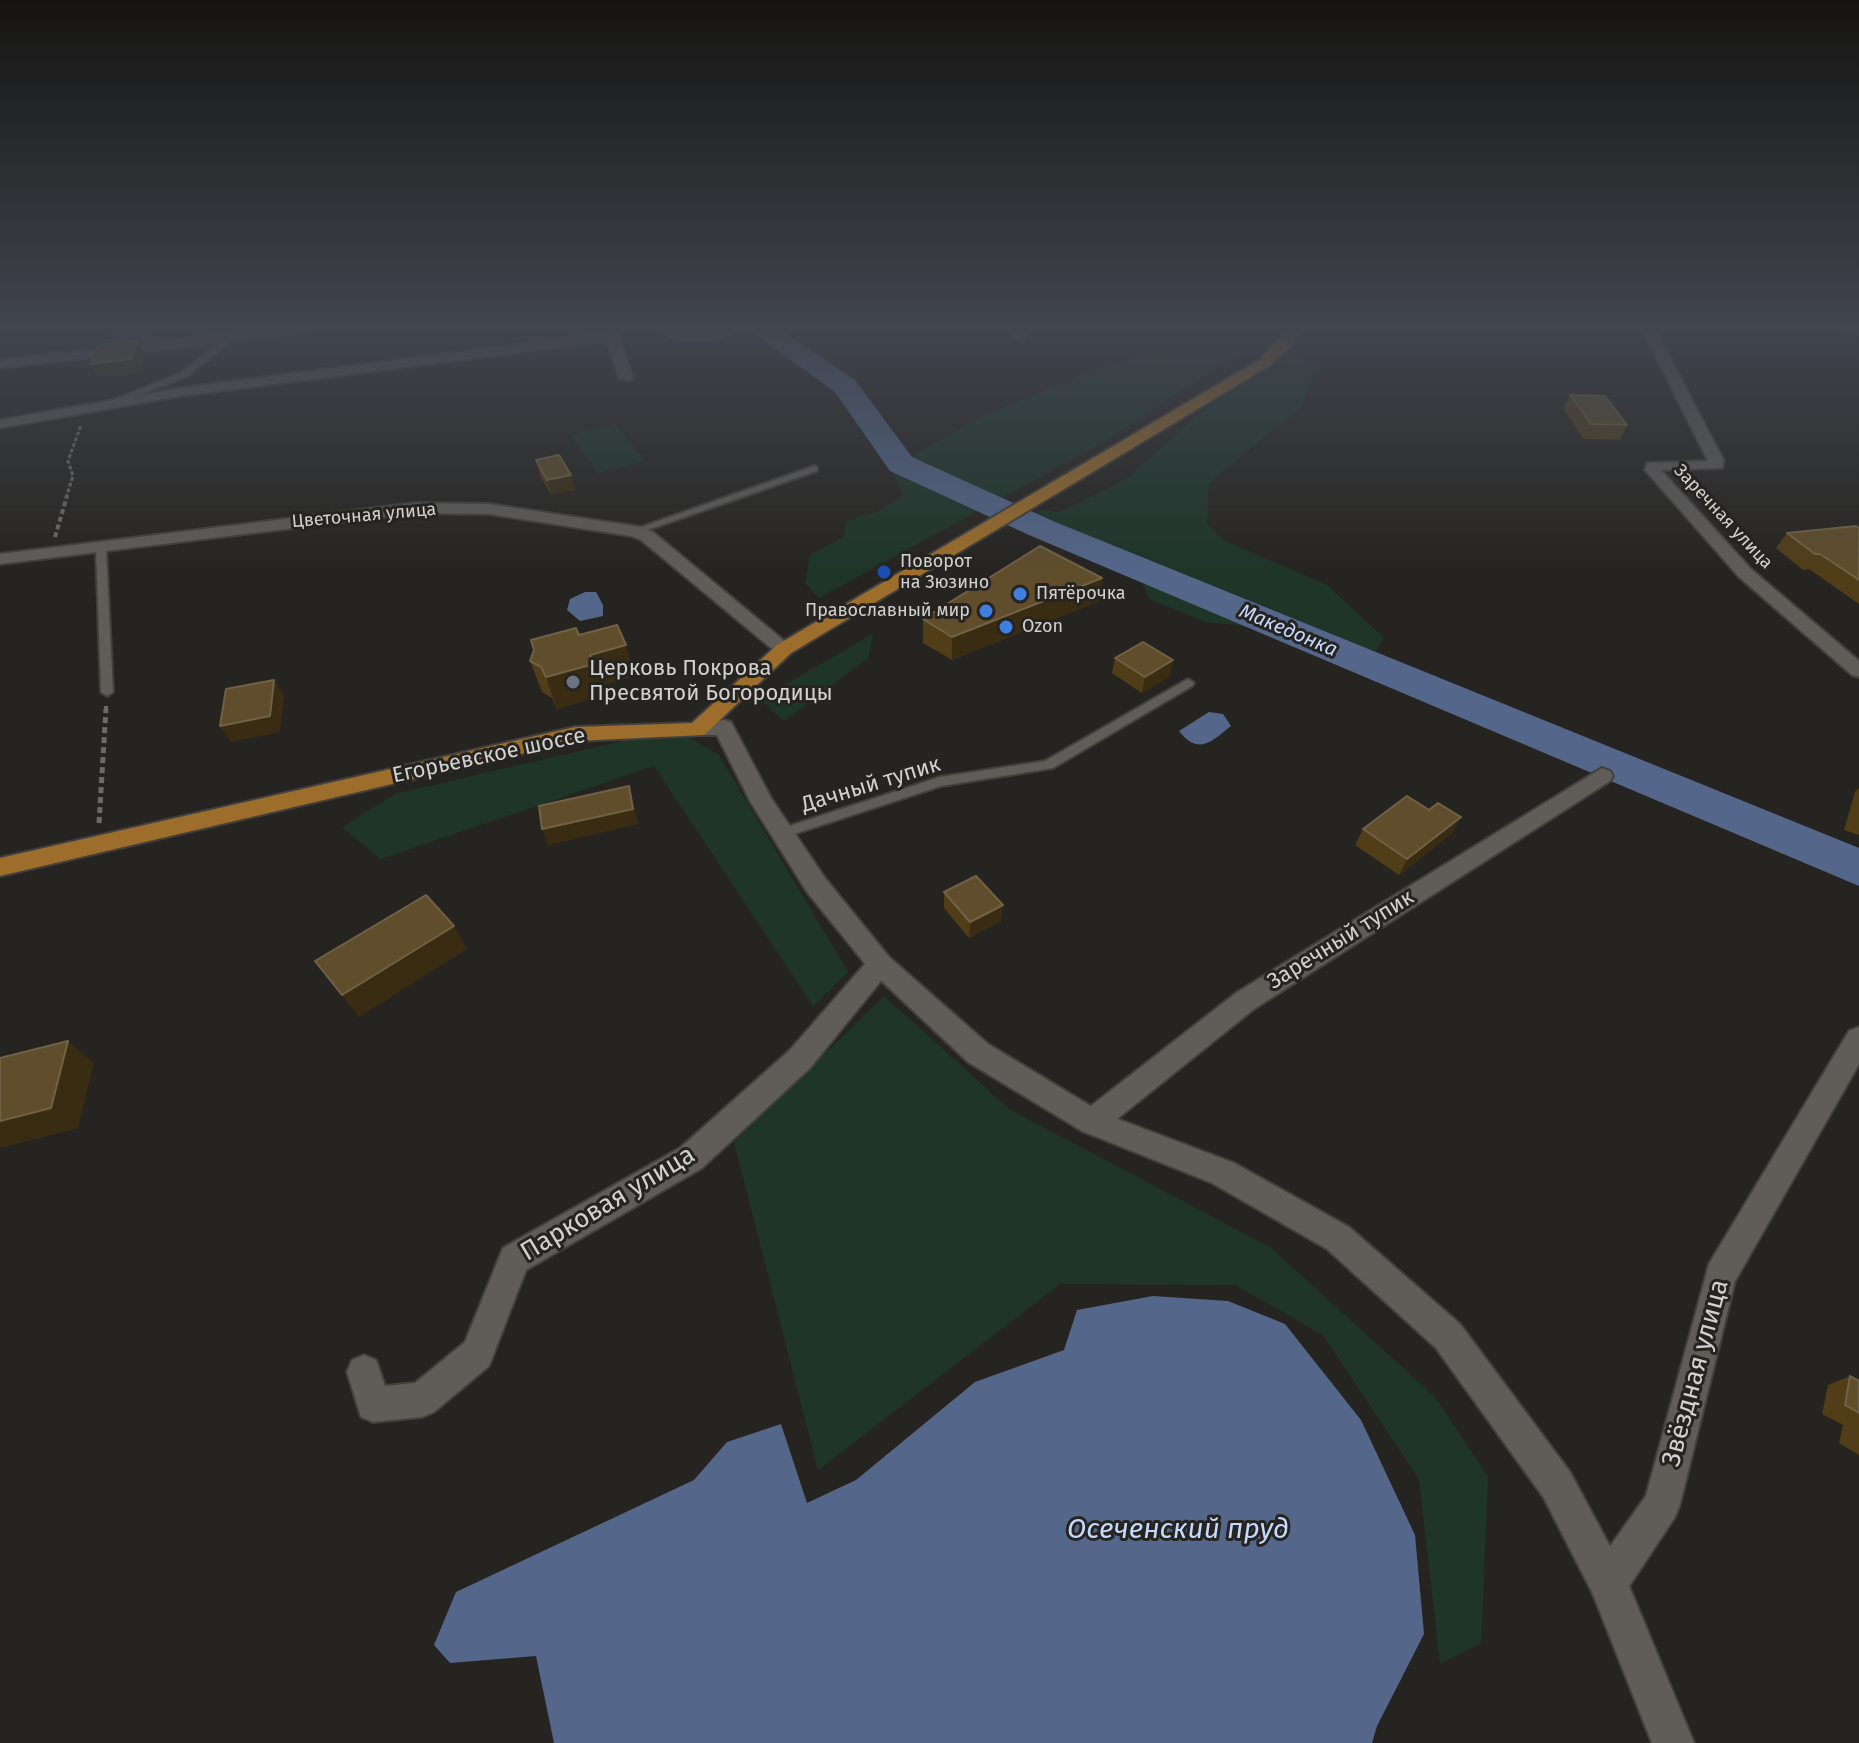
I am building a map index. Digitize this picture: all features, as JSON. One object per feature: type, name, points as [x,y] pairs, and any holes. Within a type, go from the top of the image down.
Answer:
[{"type":"main road","points":[[697,730],[784,649],[1185,410]]},
{"type":"main road","name":"Егорьевское шоссе","points":[[0,867],[575,734],[697,730]]},
{"type":"street","points":[[0,424],[79,410]]},
{"type":"street","name":"Заречная улица","points":[[1690,410],[1716,465],[1659,465],[1653,466],[1653,470],[1745,573],[1859,671]]},
{"type":"street","name":"Цветочная улица","points":[[0,559],[416,508],[489,509],[635,531],[647,536],[784,649]]},
{"type":"street","points":[[697,730],[724,727],[761,801],[816,885],[880,964],[978,1053],[1092,1122],[1223,1173],[1338,1238],[1448,1336],[1557,1485],[1608,1583],[1673,1743]]},
{"type":"street","name":"Заречный тупик","points":[[1092,1122],[1245,1001],[1602,776]]},
{"type":"street","name":"Парковая улица","points":[[364,1372],[373,1405],[422,1400],[477,1354],[514,1259],[691,1158],[800,1059],[880,964]]},
{"type":"street","name":"Звёздная улица","points":[[1608,1583],[1662,1504],[1720,1275],[1859,1039]]},
{"type":"lane","points":[[635,531],[814,469]]},
{"type":"lane","points":[[101,549],[107,692]]},
{"type":"lane","name":"Дачный тупик","points":[[782,833],[940,782],[1048,765],[1188,683]]},
{"type":"path","points":[[50,555],[73,476],[68,461],[87,410]]},
{"type":"path","points":[[98,845],[107,692]]},
{"type":"green space","points":[[997,410],[1152,410],[1100,444],[819,598],[805,583],[810,555],[843,537],[847,521],[876,512],[903,496],[891,468]]},
{"type":"green space","points":[[1203,410],[1297,410],[1209,483],[1207,524],[1223,540],[1327,585],[1384,638],[1376,651],[1274,629],[1205,622],[1149,599],[1132,556],[1033,517],[1042,510],[1060,512],[1127,479]]},
{"type":"green space","points":[[615,424],[645,461],[598,473],[570,435]]},
{"type":"green space","points":[[873,634],[868,658],[784,721],[760,699]]},
{"type":"green space","points":[[674,729],[719,755],[848,972],[813,1006],[654,766],[381,859],[342,827],[395,794]]},
{"type":"green space","points":[[884,996],[1009,1109],[1271,1248],[1435,1397],[1488,1477],[1481,1643],[1440,1664],[1419,1479],[1323,1335],[1235,1285],[1060,1284],[818,1470],[734,1142]]},
{"type":"water","points":[[585,592],[596,592],[603,605],[603,616],[580,621],[567,610],[570,599]]},
{"type":"water","points":[[1209,712],[1223,714],[1231,726],[1212,741],[1199,745],[1186,739],[1179,731]]},
{"type":"water","name":"Осеченский пруд","points":[[1153,1296],[1228,1301],[1285,1324],[1361,1420],[1415,1535],[1424,1634],[1377,1726],[1372,1743],[554,1743],[536,1656],[450,1663],[434,1645],[456,1592],[694,1480],[727,1442],[781,1424],[807,1503],[856,1480],[975,1382],[1064,1350],[1077,1310]]},
{"type":"building","points":[[1581,410],[1616,410],[1627,425],[1591,424]]},
{"type":"building","points":[[559,455],[571,475],[547,480],[536,460]]},
{"type":"building","points":[[1859,528],[1859,580],[1787,533]]},
{"type":"building","points":[[1040,546],[1102,578],[952,637],[923,619]]},
{"type":"building","points":[[617,625],[626,645],[590,655],[594,664],[546,677],[541,667],[530,661],[534,650],[531,640],[576,628],[579,635]]},
{"type":"building","points":[[1143,642],[1173,660],[1145,677],[1115,658]]},
{"type":"building","points":[[274,680],[270,716],[220,726],[226,689]]},
{"type":"building","points":[[629,786],[633,809],[542,829],[539,806]]},
{"type":"building","points":[[1407,796],[1429,810],[1438,803],[1461,817],[1407,859],[1363,829]]},
{"type":"building","points":[[976,876],[1003,905],[970,922],[944,892]]},
{"type":"building","points":[[426,895],[454,926],[342,995],[315,961]]},
{"type":"building","points":[[68,1041],[51,1108],[0,1121],[0,1058]]},
{"type":"building","points":[[1850,1376],[1859,1381],[1859,1413],[1845,1405]]},
{"type":"waterway","name":"Македонка","points":[[862,410],[901,464],[1041,528],[1859,868]]},
{"type":"place","name":"Поворот на Зюзино","points":[[884,572]]},
{"type":"place","name":"Пятёрочка","points":[[1020,594]]},
{"type":"place","name":"Православный мир","points":[[986,611]]},
{"type":"place","name":"Ozon","points":[[1006,627]]},
{"type":"place","name":"Церковь Покрова Пресвятой Богородицы","points":[[573,682]]}]
